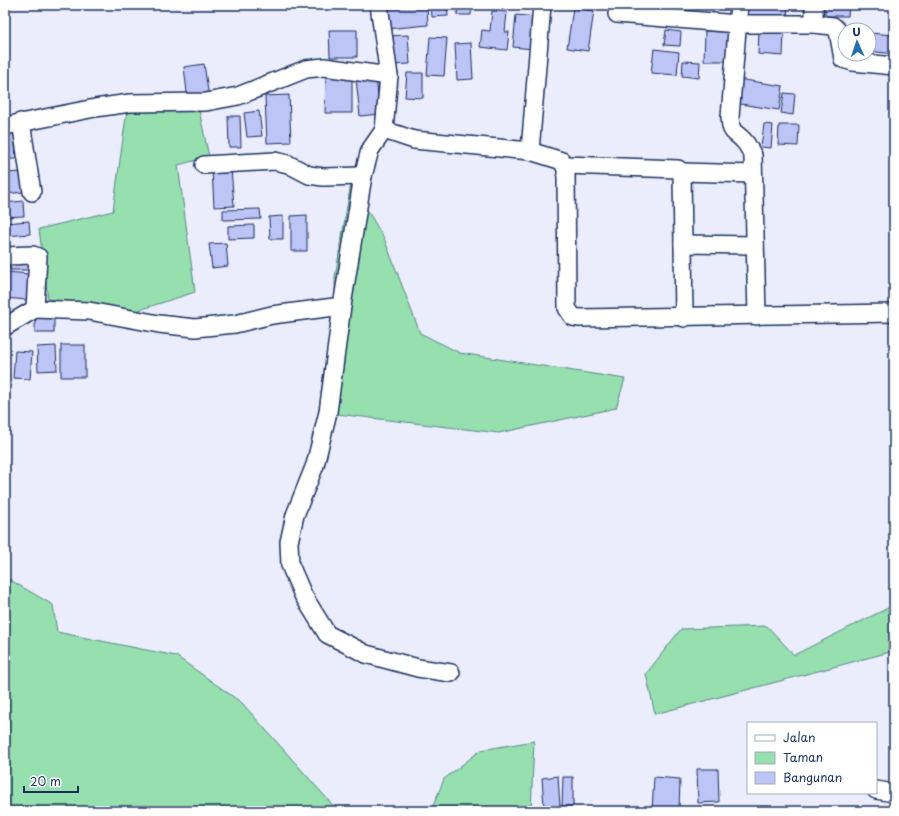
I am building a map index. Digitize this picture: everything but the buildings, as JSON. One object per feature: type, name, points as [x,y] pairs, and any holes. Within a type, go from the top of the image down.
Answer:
[{"type":"street","points":[[379,5],[389,76],[384,130],[370,150],[363,176],[342,306],[336,362],[328,412],[315,465],[295,515],[289,542],[290,565],[303,595],[327,634],[366,654],[418,668],[451,674]]},
{"type":"street","points":[[530,151],[542,5]]},
{"type":"street","points":[[739,5],[730,117],[731,128],[735,135],[744,140],[753,155],[757,316]]},
{"type":"street","points":[[814,5],[814,24]]},
{"type":"street","points":[[617,14],[737,24],[814,24],[833,26],[838,31],[843,59],[853,62],[894,66]]},
{"type":"street","points":[[32,192],[13,124],[130,103],[206,102],[238,96],[306,69],[324,66],[389,76]]},
{"type":"street","points":[[384,130],[414,140],[530,151],[552,156],[562,161],[565,165],[567,308],[570,313],[580,318],[684,318],[894,314]]},
{"type":"street","points":[[204,165],[275,161],[288,164],[309,175],[323,177],[363,176]]},
{"type":"street","points":[[565,165],[678,169],[682,172],[753,174]]},
{"type":"street","points":[[682,172],[684,318]]},
{"type":"street","points":[[683,244],[755,245]]},
{"type":"street","points":[[5,256],[32,255],[38,257],[35,309]]},
{"type":"street","points":[[6,326],[35,309],[89,311],[159,324],[195,328],[235,324],[272,315],[342,306]]},
{"type":"street","points":[[877,790],[894,793]]},
{"type":"green space","points":[[197,101],[209,157],[178,165],[195,292],[136,311],[48,299],[39,229],[113,211],[127,109]]},
{"type":"green space","points":[[351,183],[384,238],[420,333],[460,353],[625,379],[616,408],[499,433],[337,414],[335,277]]},
{"type":"green space","points":[[5,577],[53,605],[57,632],[176,656],[242,703],[338,811],[5,811]]},
{"type":"green space","points":[[894,605],[894,651],[655,714],[646,674],[681,629],[767,626],[794,655]]},
{"type":"green space","points":[[534,741],[531,811],[431,811],[444,779],[481,750]]}]
